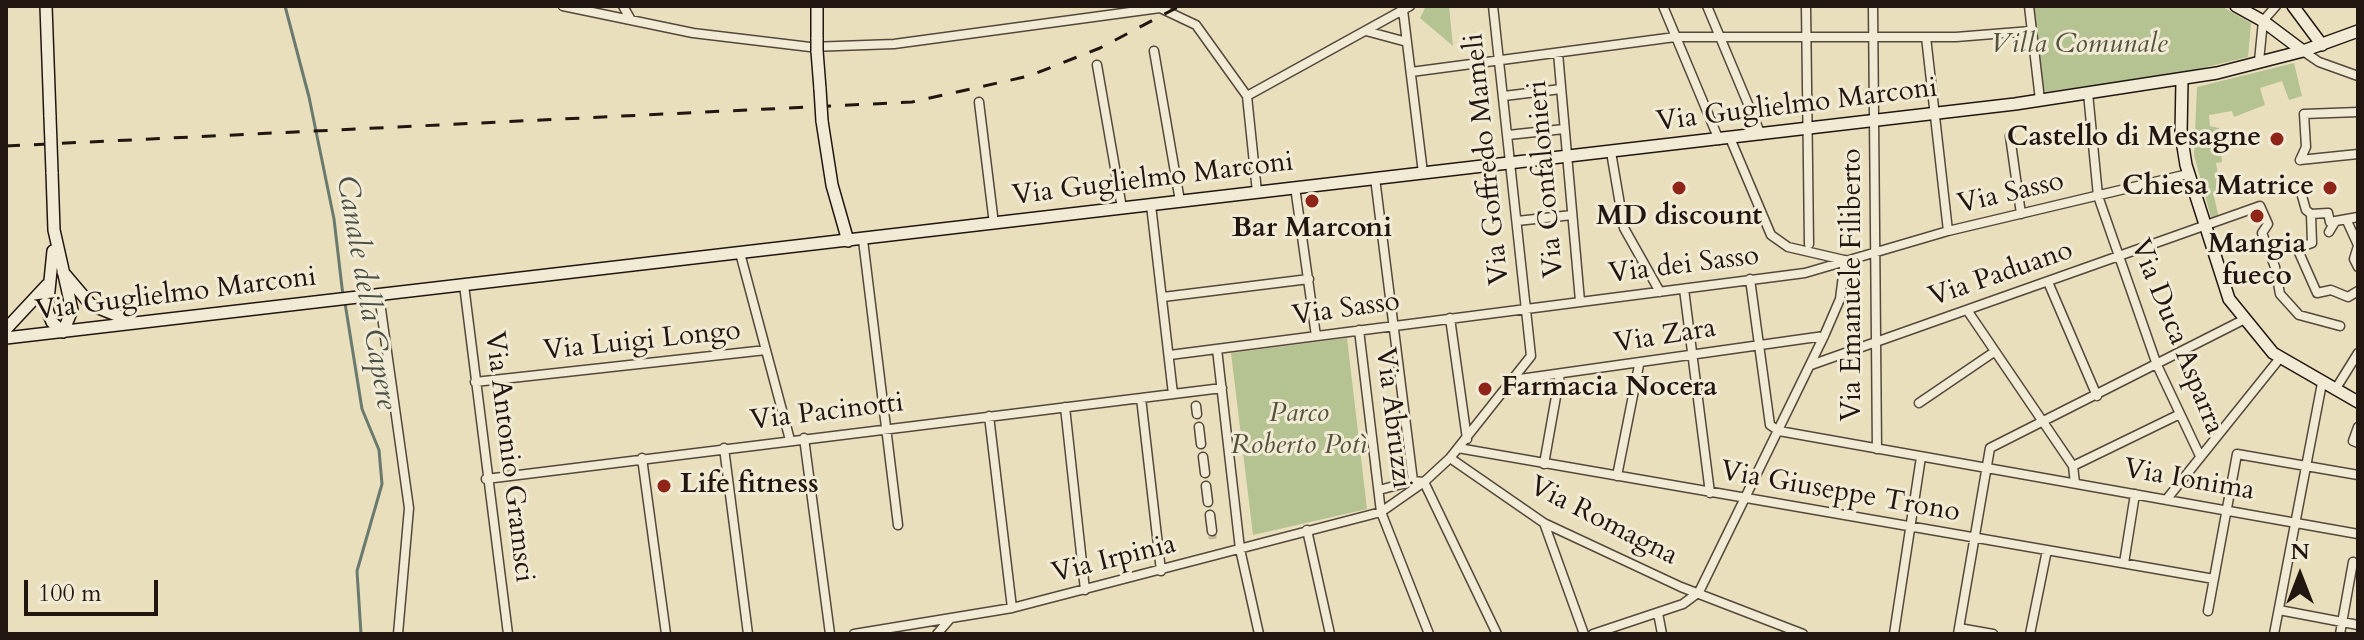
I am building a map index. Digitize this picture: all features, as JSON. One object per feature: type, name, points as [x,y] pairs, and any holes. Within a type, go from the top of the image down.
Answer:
[{"type":"main road","points":[[46,6],[54,230],[47,310],[52,322],[63,332],[72,310],[54,230]]},
{"type":"main road","points":[[817,6],[822,121],[832,185],[848,241]]},
{"type":"main road","points":[[2236,6],[2263,21],[2303,51]]},
{"type":"main road","points":[[2293,6],[2322,45]]},
{"type":"main road","name":"Via Guglielmo Marconi","points":[[6,338],[2040,100],[2182,80],[2303,51],[2358,31]]},
{"type":"main road","points":[[2182,80],[2181,134],[2188,174],[2229,299],[2280,358],[2358,402]]},
{"type":"main road","points":[[61,269],[91,305],[139,323]]},
{"type":"main road","points":[[6,329],[36,301],[50,281]]},
{"type":"street","points":[[563,6],[693,33],[810,47],[894,44],[1098,10],[1131,12],[1160,8],[1196,25],[1247,96],[1257,192]]},
{"type":"street","points":[[623,6],[631,20]]},
{"type":"street","points":[[1131,12],[1140,6]]},
{"type":"street","name":"Via Goffredo Mameli","points":[[1381,512],[1424,482],[1450,458],[1531,356],[1493,6]]},
{"type":"street","points":[[1593,634],[1683,604],[1699,592],[1824,336],[1840,299],[1845,260],[1788,247],[1771,235],[1663,6]]},
{"type":"street","points":[[1707,6],[1761,135]]},
{"type":"street","points":[[1806,6],[1809,244]]},
{"type":"street","name":"Via Emanuele Filiberto","points":[[1873,6],[1877,449]]},
{"type":"street","points":[[2029,6],[2040,100]]},
{"type":"street","points":[[2259,61],[2263,21],[2276,6]]},
{"type":"street","points":[[1247,96],[1407,8],[1407,42],[1423,173]]},
{"type":"street","points":[[1366,31],[1407,42]]},
{"type":"street","points":[[1411,72],[1675,37],[1926,37],[2031,31]]},
{"type":"street","points":[[1926,37],[1948,231]]},
{"type":"street","points":[[1154,51],[1180,201]]},
{"type":"street","points":[[2303,51],[2319,62],[2358,76]]},
{"type":"street","name":"Via Confalonieri","points":[[1558,53],[1580,301]]},
{"type":"street","points":[[1097,65],[1122,208]]},
{"type":"street","points":[[1504,96],[1561,89]]},
{"type":"street","name":"Via Duca Asparra","points":[[2088,93],[2098,196],[2157,365],[2200,456]]},
{"type":"street","points":[[979,102],[994,224]]},
{"type":"street","points":[[2357,152],[2300,160],[2306,147],[2304,114],[2358,112]]},
{"type":"street","points":[[1508,135],[1564,129]]},
{"type":"street","points":[[2010,136],[2021,214]]},
{"type":"street","points":[[1611,152],[1624,228],[1660,292]]},
{"type":"street","name":"Via Sasso","points":[[1845,260],[1948,231],[2188,174]]},
{"type":"street","points":[[1375,178],[1413,481]]},
{"type":"street","points":[[1295,187],[1316,336]]},
{"type":"street","points":[[2302,196],[2311,214],[2312,243],[2297,248],[2317,293],[2331,290],[2348,297],[2358,291]]},
{"type":"street","points":[[1151,205],[1173,394]]},
{"type":"street","name":"Via Paduano","points":[[1811,365],[2260,206],[2268,224],[2262,233],[2275,267],[2280,294],[2299,315],[2340,326]]},
{"type":"street","points":[[2311,214],[2328,213],[2330,222],[2358,217]]},
{"type":"street","points":[[1517,221],[1572,215]]},
{"type":"street","points":[[2347,221],[2358,245],[2354,259],[2358,267]]},
{"type":"street","points":[[2329,232],[2335,222]]},
{"type":"street","points":[[863,240],[898,525]]},
{"type":"street","points":[[740,253],[790,440]]},
{"type":"street","name":"Via dei Sasso","points":[[1527,308],[1815,271],[1845,260]]},
{"type":"street","points":[[1163,297],[1309,279]]},
{"type":"street","points":[[1750,279],[1770,425],[1779,431]]},
{"type":"street","points":[[2048,282],[2097,396]]},
{"type":"street","name":"Via Antonio Gramsci","points":[[464,285],[486,479],[508,634]]},
{"type":"street","points":[[1684,289],[1710,493]]},
{"type":"street","points":[[379,295],[409,508],[398,634]]},
{"type":"street","name":"Via Sasso","points":[[1170,355],[1527,308]]},
{"type":"street","points":[[1967,310],[2073,466],[2075,483]]},
{"type":"street","points":[[1450,318],[1467,439]]},
{"type":"street","points":[[1993,634],[1959,631],[1990,448],[2245,319]]},
{"type":"street","name":"Via Abruzzi","points":[[1359,330],[1381,512],[1429,634]]},
{"type":"street","name":"Via Zara","points":[[1513,380],[1639,365],[1824,336]]},
{"type":"street","points":[[1217,349],[1240,549],[1259,634]]},
{"type":"street","name":"Via Luigi Longo","points":[[475,382],[766,350]]},
{"type":"street","points":[[1919,403],[1994,352]]},
{"type":"street","points":[[2335,390],[2358,353]]},
{"type":"street","points":[[2166,500],[2280,358]]},
{"type":"street","points":[[1617,476],[1639,365]]},
{"type":"street","points":[[1544,464],[1560,374]]},
{"type":"street","points":[[2274,634],[2322,383]]},
{"type":"street","name":"Via Pacinotti","points":[[486,479],[1222,388]]},
{"type":"street","points":[[1141,398],[1161,571]]},
{"type":"street","points":[[1065,407],[1085,590]]},
{"type":"street","points":[[2073,466],[2180,414]]},
{"type":"street","points":[[989,416],[1012,608]]},
{"type":"street","points":[[1199,427],[1201,444]]},
{"type":"street","points":[[2358,427],[2353,441],[2358,443]]},
{"type":"street","name":"Via Ionima","points":[[1779,431],[2358,534]]},
{"type":"street","points":[[804,438],[830,634]]},
{"type":"street","points":[[724,448],[748,634]]},
{"type":"street","name":"Via Giuseppe Trono","points":[[1458,448],[2214,579]]},
{"type":"street","points":[[2208,611],[2237,454],[2358,475]]},
{"type":"street","points":[[1203,457],[1205,473]]},
{"type":"street","points":[[1894,634],[1921,457]]},
{"type":"street","points":[[642,458],[666,634]]},
{"type":"street","name":"Via Romagna","points":[[1450,458],[1544,523],[1681,587],[1803,634]]},
{"type":"street","points":[[1379,490],[1413,481],[1424,482],[1497,634]]},
{"type":"street","points":[[1206,486],[1208,502]]},
{"type":"street","points":[[2124,563],[2135,494]]},
{"type":"street","name":"Via Irpinia","points":[[854,634],[1012,608],[1381,512]]},
{"type":"street","points":[[1210,515],[1212,531]]},
{"type":"street","points":[[1544,523],[1584,634]]},
{"type":"street","points":[[1307,530],[1330,634]]},
{"type":"street","points":[[1213,543],[1215,556]]},
{"type":"street","points":[[2030,634],[2047,550]]},
{"type":"street","points":[[2340,634],[2353,562]]},
{"type":"street","points":[[2279,610],[2358,625]]},
{"type":"street","points":[[1658,613],[1662,634]]},
{"type":"street","points":[[937,634],[949,620]]},
{"type":"green space","points":[[1426,6],[1449,6],[1453,46],[1420,18]]},
{"type":"green space","name":"Villa Comunale","points":[[2033,6],[2221,6],[2251,23],[2248,57],[2182,73],[2046,92],[2042,89]]},
{"type":"green space","points":[[2294,63],[2302,96],[2289,100],[2282,81],[2260,88],[2265,105],[2234,117],[2232,111],[2209,115],[2210,126],[2219,128],[2222,162],[2216,163],[2221,194],[2214,196],[2219,219],[2212,221],[2194,155],[2197,87]]},
{"type":"green space","name":"Parco Roberto Potì","points":[[1347,338],[1367,509],[1253,535],[1231,353]]},
{"type":"waterway","name":"Canale della Capere","points":[[285,6],[309,97],[334,219],[343,296]]},
{"type":"waterway","name":"Canale della Capere","points":[[345,303],[362,409],[379,450],[382,484],[357,571],[361,634]]},
{"type":"tunnel","points":[[1212,531],[1213,543]]},
{"type":"railway","points":[[6,146],[912,102],[1029,76],[1100,48],[1180,6]]},
{"type":"place","name":"Castello di Mesagne","points":[[2277,139]]},
{"type":"place","name":"MD discount","points":[[1679,188]]},
{"type":"place","name":"Chiesa Matrice","points":[[2330,188]]},
{"type":"place","name":"Bar Marconi","points":[[1312,201]]},
{"type":"place","name":"Mangia fueco","points":[[2257,216]]},
{"type":"place","name":"Farmacia Nocera","points":[[1485,389]]},
{"type":"place","name":"Life fitness","points":[[664,486]]}]
